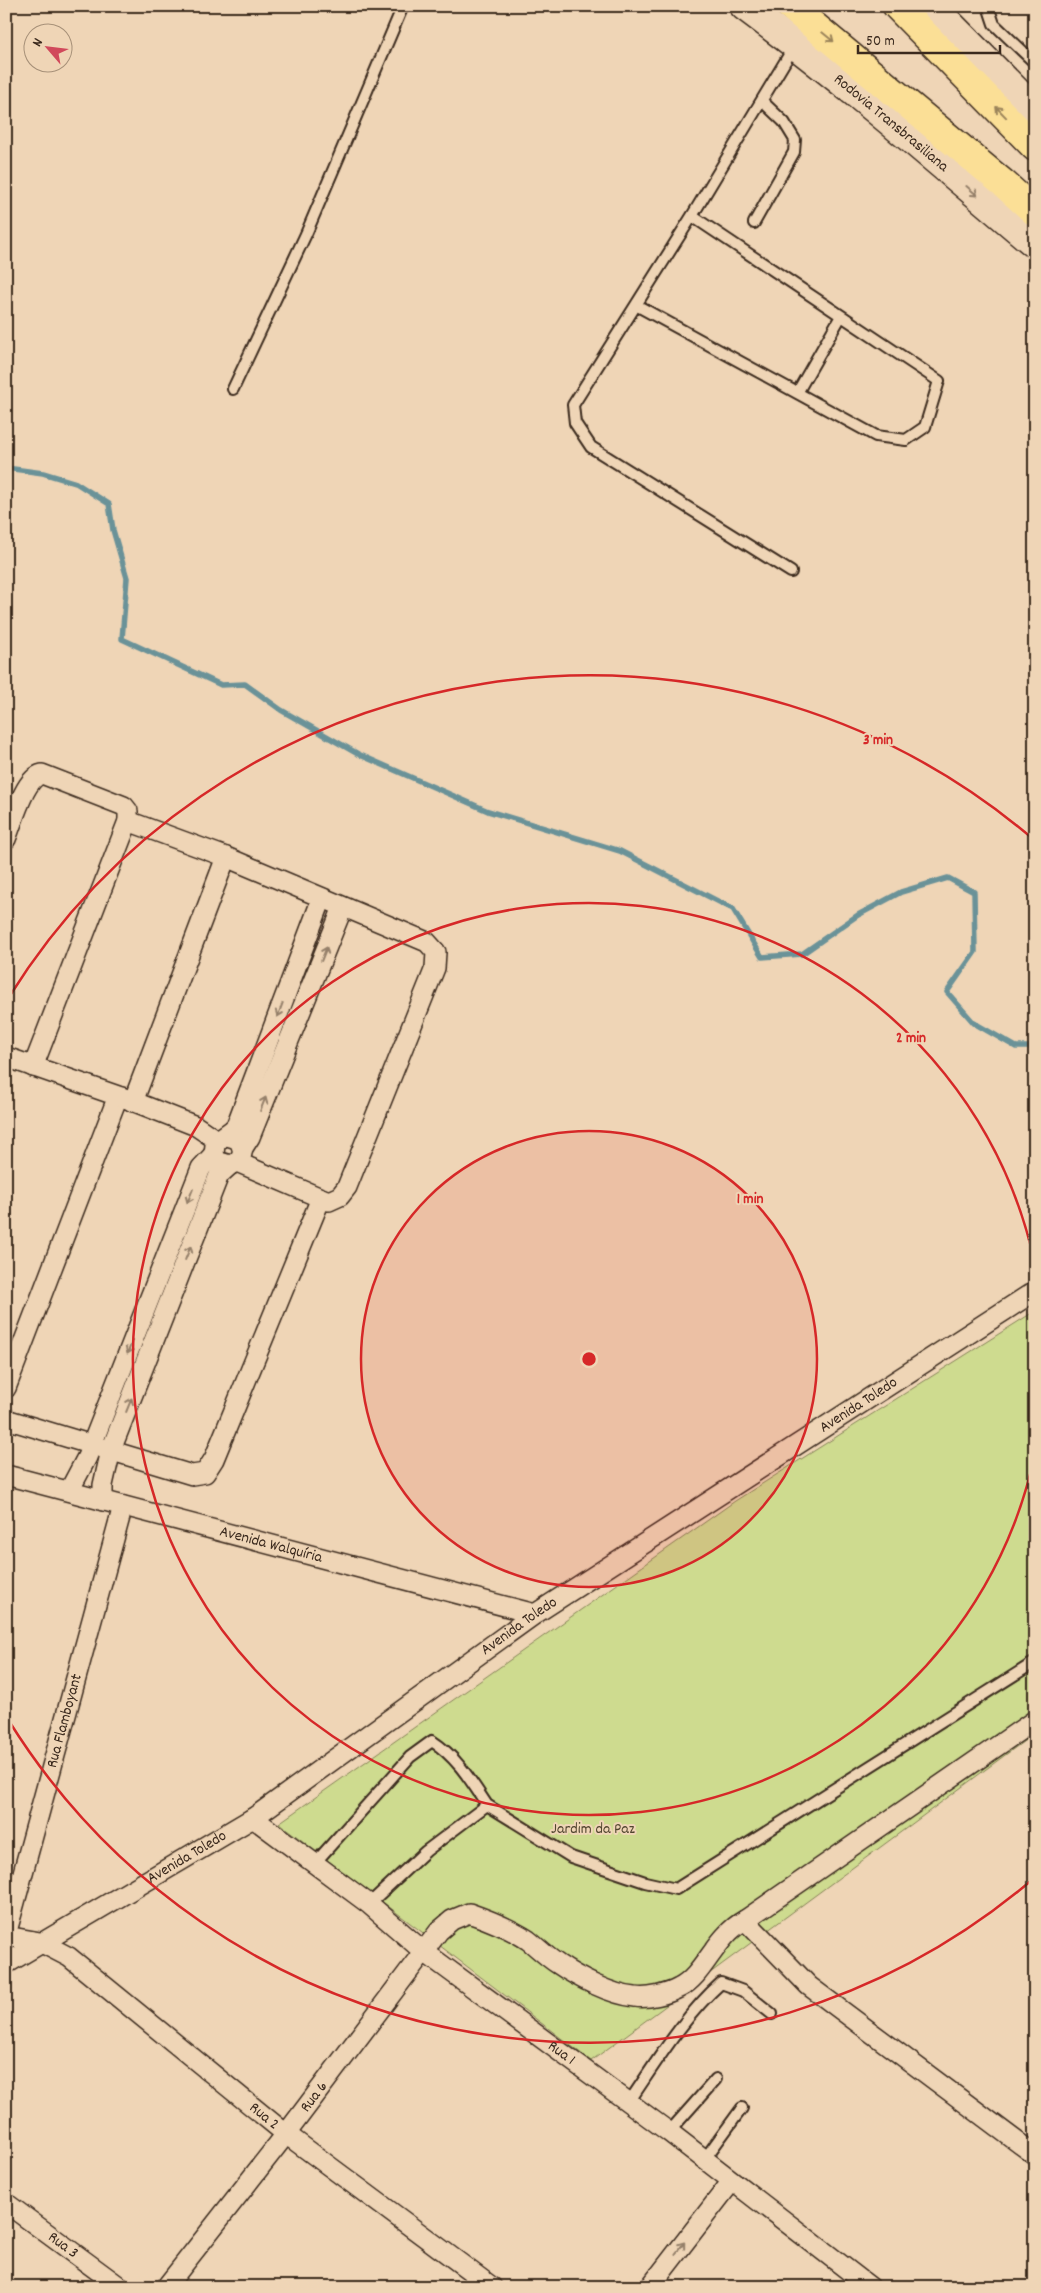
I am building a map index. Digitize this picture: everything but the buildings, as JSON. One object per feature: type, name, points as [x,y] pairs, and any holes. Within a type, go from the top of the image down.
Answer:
[{"type":"highway","name":"Rodovia Transbrasiliana","points":[[790,6],[1035,212]]},
{"type":"highway","points":[[897,6],[1035,147]]},
{"type":"main road","name":"Rodovia Transbrasiliana","points":[[744,6],[796,44],[889,120],[1035,244]]},
{"type":"main road","points":[[934,7],[1035,110]]},
{"type":"street","points":[[6,839],[30,781],[42,774],[124,806],[128,811],[128,820],[33,1067]]},
{"type":"street","points":[[128,820],[226,857],[427,942],[436,952],[435,968],[347,1187],[340,1196],[328,1201],[237,1159],[217,1161],[220,1144]]},
{"type":"street","points":[[6,1388],[226,857]]},
{"type":"street","points":[[69,1491],[78,1478],[92,1444],[201,1168],[236,1126],[322,898]]},
{"type":"street","points":[[103,1501],[103,1485],[111,1450],[219,1175],[237,1159],[250,1137],[343,907]]},
{"type":"street","points":[[6,1057],[196,1126],[220,1144]]},
{"type":"street","points":[[220,1144],[237,1139],[237,1159]]},
{"type":"street","points":[[6,1420],[192,1475],[205,1473],[214,1459],[321,1198]]},
{"type":"street","name":"Avenida Toledo","points":[[6,1964],[40,1942],[253,1818],[535,1614],[1035,1291]]},
{"type":"street","name":"Avenida Walquíria","points":[[6,1475],[535,1614]]},
{"type":"street","name":"Rua Flamboyant","points":[[6,1936],[123,1506]]},
{"type":"street","name":"Rua 6","points":[[166,2287],[286,2134],[439,1931],[452,1920],[469,1913],[507,1928],[528,1940],[558,1964],[597,1986],[635,1997],[660,1994],[679,1988],[689,1981],[722,1936],[1035,1720]]},
{"type":"street","name":"Rua 1","points":[[253,1818],[369,1904],[424,1951],[669,2132],[870,2287]]},
{"type":"street","points":[[745,1920],[810,1986],[1035,2155]]},
{"type":"street","name":"Rua 2","points":[[6,1936],[40,1942],[69,1957],[286,2134],[492,2287]]},
{"type":"street","points":[[650,2287],[732,2181]]},
{"type":"street","name":"Rua 3","points":[[6,2203],[120,2287]]},
{"type":"lane","points":[[233,389],[306,234],[403,6]]},
{"type":"lane","points":[[988,6],[994,24],[1035,63]]},
{"type":"lane","points":[[791,572],[591,447],[574,424],[574,405],[692,216],[796,44]]},
{"type":"lane","points":[[754,223],[794,152],[795,140],[784,122],[762,101]]},
{"type":"lane","points":[[636,305],[876,436],[906,440],[925,427],[939,381],[692,216]]},
{"type":"lane","points":[[797,393],[841,316]]},
{"type":"lane","points":[[314,1864],[410,1757],[432,1741],[445,1750],[464,1769],[487,1805],[571,1857],[645,1882],[676,1889],[1035,1662]]},
{"type":"lane","points":[[369,1904],[426,1851],[487,1805]]},
{"type":"lane","points":[[629,2102],[703,1998],[721,1983],[743,1992],[772,2014]]},
{"type":"lane","points":[[669,2132],[716,2079]]},
{"type":"lane","points":[[704,2160],[742,2108]]},
{"type":"green space","name":"Jardim da Paz","points":[[1035,1311],[1035,1733],[591,2061],[279,1823],[735,1501]]},
{"type":"waterway","points":[[6,468],[43,473],[76,483],[109,504],[113,530],[127,578],[122,639],[221,685],[245,684],[281,710],[358,754],[488,811],[620,851],[733,909],[762,957],[802,954],[858,915],[901,892],[948,878],[974,892],[975,952],[947,992],[974,1023],[1016,1047],[1035,1047]]}]
